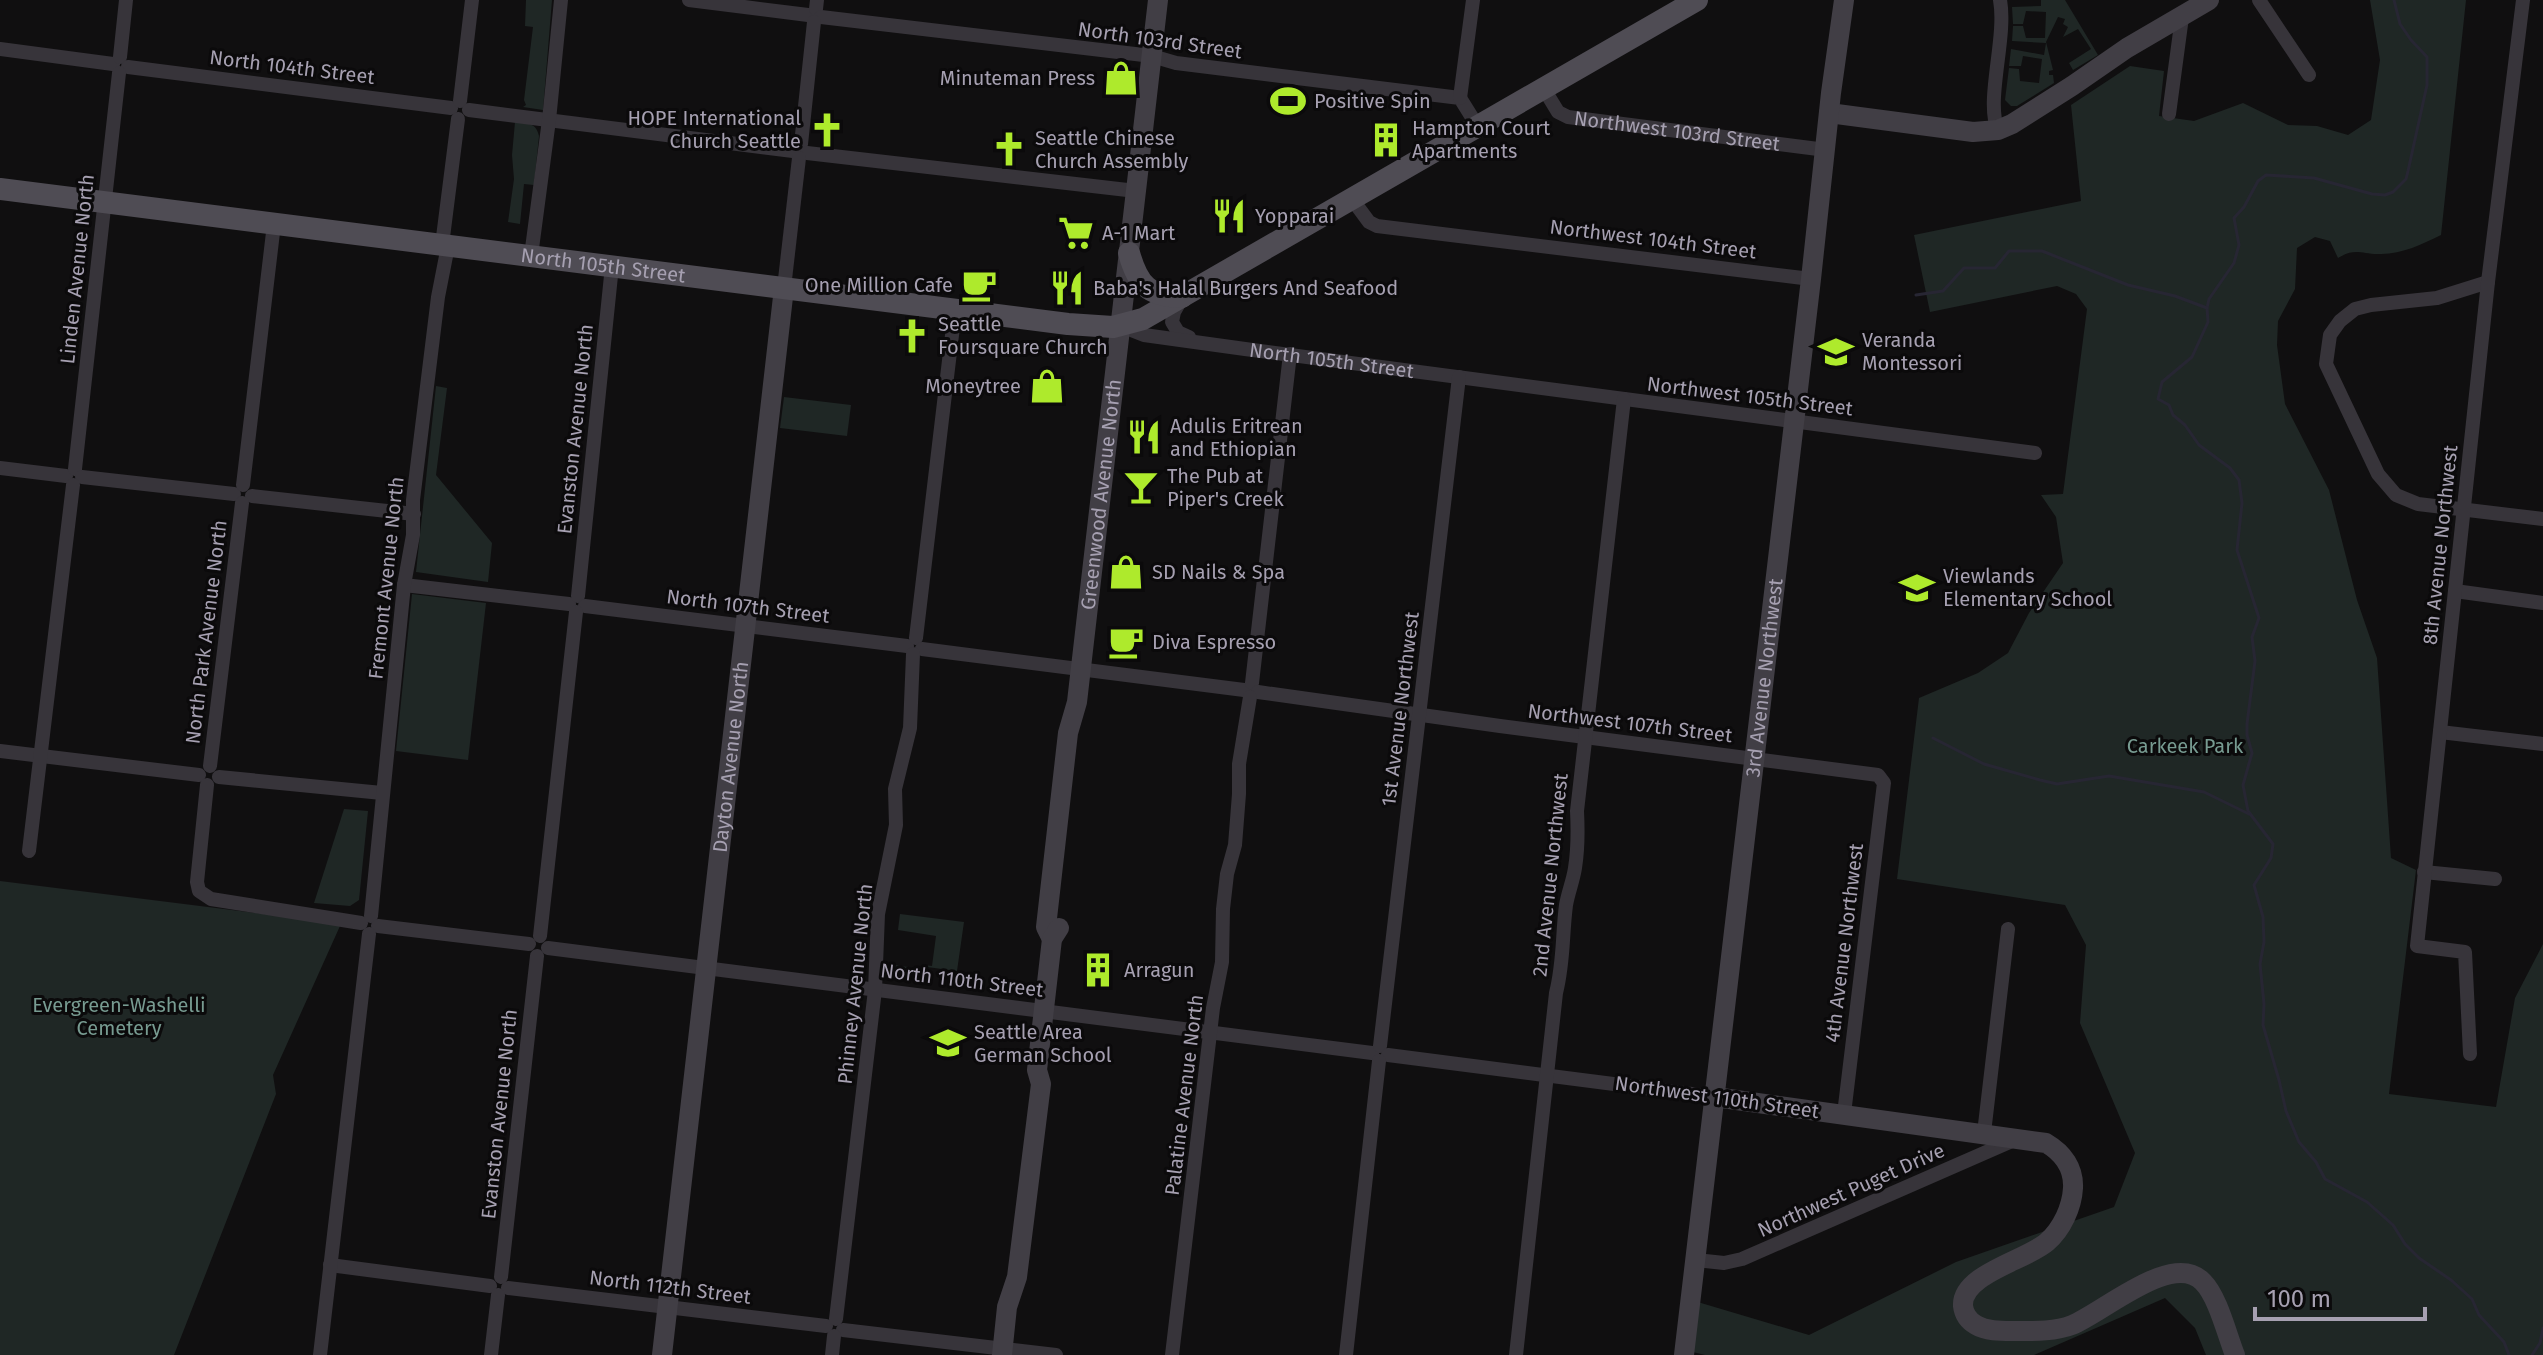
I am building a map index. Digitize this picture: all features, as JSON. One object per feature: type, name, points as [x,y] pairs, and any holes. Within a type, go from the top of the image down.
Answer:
[{"type":"main road","points":[[1120,326],[1143,319],[1182,297],[1697,0]]},
{"type":"main road","name":"North 105th Street","points":[[0,189],[1092,327],[1120,326]]},
{"type":"main road","points":[[1129,253],[1134,272],[1142,284],[1156,292],[1182,297]]},
{"type":"street","name":"Linden Avenue North","points":[[29,851],[126,0]]},
{"type":"street","name":"Fremont Avenue North","points":[[320,1355],[370,925],[404,585],[413,535],[413,500],[472,0]]},
{"type":"street","points":[[531,256],[561,0]]},
{"type":"street","name":"North 103rd Street","points":[[689,0],[815,13],[901,28],[1152,56],[1176,63],[1234,71],[1460,98]]},
{"type":"street","name":"Greenwood Avenue North","points":[[1002,1352],[1007,1307],[1017,1277],[1041,1084],[1037,1070],[1052,939],[1046,927],[1068,733],[1077,702],[1081,670],[1158,0]]},
{"type":"street","points":[[1473,0],[1460,98],[1478,127]]},
{"type":"street","name":"3rd Avenue Northwest","points":[[1684,1355],[1844,0]]},
{"type":"street","points":[[1998,130],[1993,114],[2002,31],[2000,0]]},
{"type":"street","points":[[1829,113],[1973,132],[1998,130],[2209,0]]},
{"type":"street","points":[[2259,0],[2309,75]]},
{"type":"street","name":"8th Avenue Northwest","points":[[2470,1054],[2465,952],[2417,946],[2488,282],[2523,0]]},
{"type":"street","name":"Dayton Avenue North","points":[[662,1355],[815,13]]},
{"type":"street","points":[[2169,114],[2182,17]]},
{"type":"street","name":"North 104th Street","points":[[0,49],[459,109],[1136,191]]},
{"type":"street","name":"Northwest 103rd Street","points":[[1544,89],[1558,112],[1568,117],[1826,150]]},
{"type":"street","name":"Northwest 104th Street","points":[[1352,199],[1369,222],[1377,226],[1811,279]]},
{"type":"street","name":"North Park Avenue North","points":[[199,891],[197,882],[274,224]]},
{"type":"street","name":"Evanston Avenue North","points":[[491,1355],[577,605],[612,266]]},
{"type":"street","points":[[2488,282],[2427,300],[2355,309],[2330,335],[2326,349],[2328,371],[2386,487],[2396,495],[2409,502],[2543,519]]},
{"type":"street","name":"North 105th Street","points":[[1182,297],[1172,318],[1174,328],[1181,334],[1205,342]]},
{"type":"street","name":"Phinney Avenue North","points":[[832,1355],[875,990],[878,914],[896,825],[895,789],[910,728],[915,647],[955,310]]},
{"type":"street","name":"North 105th Street","points":[[1120,326],[1144,335],[1459,377]]},
{"type":"street","name":"Palatine Avenue North","points":[[1172,1355],[1213,1008],[1222,962],[1223,909],[1227,874],[1235,845],[1239,764],[1251,691],[1290,354]]},
{"type":"street","name":"Northwest 105th Street","points":[[1459,377],[2035,453]]},
{"type":"street","name":"1st Avenue Northwest","points":[[1346,1355],[1459,377]]},
{"type":"street","name":"2nd Avenue Northwest","points":[[1516,1355],[1556,993],[1564,951],[1563,932],[1575,869],[1579,831],[1577,811],[1624,399]]},
{"type":"street","points":[[0,468],[414,514]]},
{"type":"street","name":"North 107th Street","points":[[404,585],[915,647],[1419,715]]},
{"type":"street","points":[[2455,591],[2543,603]]},
{"type":"street","name":"Northwest 107th Street","points":[[1419,715],[1878,775],[1882,778]]},
{"type":"street","points":[[2440,732],[2543,744]]},
{"type":"street","points":[[0,751],[382,793]]},
{"type":"street","name":"4th Avenue Northwest","points":[[1844,1114],[1884,783],[1882,778]]},
{"type":"street","points":[[2424,872],[2495,879]]},
{"type":"street","name":"North 110th Street","points":[[199,891],[211,899],[370,925],[1380,1054]]},
{"type":"street","points":[[1984,1133],[2008,929]]},
{"type":"street","name":"Northwest 110th Street","points":[[1380,1054],[2046,1143],[2064,1157],[2071,1172],[2073,1186],[2065,1217],[2046,1243],[1991,1272],[1969,1289],[1963,1307],[1968,1319],[1981,1328],[2005,1331],[2037,1331],[2070,1326],[2139,1286],[2168,1274],[2186,1273],[2198,1278],[2208,1288],[2235,1355]]},
{"type":"street","name":"Northwest Puget Drive","points":[[1696,1260],[1724,1263],[1742,1259],[2020,1138]]},
{"type":"street","name":"North 112th Street","points":[[330,1265],[1002,1352],[1056,1355]]},
{"type":"green space","points":[[526,0],[552,0],[543,110],[523,107],[526,105],[524,100],[533,27],[525,26]]},
{"type":"green space","points":[[2041,0],[2065,0],[2098,55],[2073,70],[2069,63],[2091,49],[2078,29],[2063,37],[2068,27],[2063,24],[2065,19],[2058,17],[2046,42],[2053,70],[2049,71],[2049,75],[2053,75],[2054,83],[2017,106],[2011,106],[2005,100],[2009,68],[2019,69],[2020,81],[2039,83],[2042,59],[2023,56],[2021,66],[2009,66],[2011,49],[2044,55],[2046,43],[2012,41],[2013,26],[2023,26],[2026,38],[2045,38],[2046,12],[2026,11],[2023,24],[2013,24],[2012,7],[2041,6]]},
{"type":"green space","name":"Carkeek Park","points":[[2370,0],[2466,0],[2441,235],[2389,254],[2355,252],[2338,258],[2330,241],[2315,237],[2297,248],[2295,289],[2278,321],[2277,345],[2285,404],[2329,490],[2357,600],[2377,658],[2391,858],[2416,870],[2389,1094],[2496,1107],[2515,998],[2543,944],[2543,1355],[2206,1355],[2195,1328],[2165,1298],[2034,1355],[1705,1355],[1685,1350],[1691,1300],[1809,1335],[1956,1262],[2114,1207],[2135,1153],[2080,1023],[2086,945],[2065,905],[1897,879],[1919,698],[1978,673],[2008,653],[2029,613],[2063,563],[2056,517],[2041,495],[2063,494],[2087,309],[2076,294],[2057,286],[1930,312],[1914,235],[2081,201],[2071,105],[2130,66],[2164,71],[2159,116],[2194,121],[2243,103],[2288,125],[2317,126],[2348,135],[2371,120],[2380,60]]},
{"type":"green space","points":[[515,122],[534,126],[539,136],[534,185],[524,184],[520,224],[508,222],[514,179],[512,155]]},
{"type":"green space","points":[[436,386],[447,388],[436,475],[492,543],[488,582],[416,572]]},
{"type":"green space","points":[[784,397],[851,405],[847,436],[780,428]]},
{"type":"green space","points":[[412,594],[486,603],[468,760],[396,751]]},
{"type":"green space","points":[[344,809],[368,811],[359,900],[350,906],[314,903]]},
{"type":"green space","name":"Evergreen-Washelli Cemetery","points":[[0,881],[340,926],[273,1075],[276,1094],[174,1355],[0,1355]]},
{"type":"green space","points":[[900,914],[964,922],[957,971],[927,967],[925,976],[892,972],[894,965],[923,969],[924,965],[932,966],[936,936],[898,930]]},
{"type":"waterway","points":[[2394,0],[2400,24],[2427,57],[2427,85],[2406,179],[2393,192],[2385,195],[2314,178],[2266,175],[2258,181],[2244,207],[2234,218],[2239,245],[2234,263],[2209,299],[2208,322],[2192,357],[2162,382],[2158,399],[2169,405],[2173,415],[2185,425],[2199,445],[2230,468],[2239,480],[2242,503],[2237,550],[2259,618],[2252,637],[2255,661],[2247,724],[2252,753],[2243,785],[2248,811],[2273,844],[2271,858],[2254,885],[2263,917],[2264,942],[2260,964],[2263,1025],[2286,1111],[2299,1142],[2316,1162],[2325,1179],[2367,1202],[2393,1225],[2419,1258],[2472,1299],[2479,1315],[2504,1342],[2509,1355]]},
{"type":"waterway","points":[[1916,295],[1943,291],[1964,268],[1995,268],[2009,251],[2042,251],[2128,285],[2175,296],[2207,308]]},
{"type":"waterway","points":[[1933,738],[1984,764],[2040,780],[2057,784],[2109,776],[2204,792],[2249,814]]},
{"type":"waterway","points":[[2532,1355],[2540,1343],[2543,1328]]},
{"type":"place","name":"Minuteman Press","points":[[1121,78]]},
{"type":"place","name":"Positive Spin","points":[[1288,101]]},
{"type":"place","name":"HOPE International Church Seattle","points":[[827,130]]},
{"type":"place","name":"Hampton Court Apartments","points":[[1386,140]]},
{"type":"place","name":"Seattle Chinese Church Assembly","points":[[1009,149]]},
{"type":"place","name":"Yopparai","points":[[1229,216]]},
{"type":"place","name":"A-1 Mart","points":[[1076,233]]},
{"type":"place","name":"One Million Cafe","points":[[979,285]]},
{"type":"place","name":"Baba's Halal Burgers And Seafood","points":[[1067,288]]},
{"type":"place","name":"Seattle Foursquare Church","points":[[912,336]]},
{"type":"place","name":"Veranda Montessori","points":[[1836,352]]},
{"type":"place","name":"Moneytree","points":[[1047,386]]},
{"type":"place","name":"Adulis Eritrean and Ethiopian","points":[[1144,437]]},
{"type":"place","name":"The Pub at Piper's Creek","points":[[1141,487]]},
{"type":"place","name":"SD Nails & Spa","points":[[1126,572]]},
{"type":"place","name":"Viewlands Elementary School","points":[[1917,588]]},
{"type":"place","name":"Diva Espresso","points":[[1126,642]]},
{"type":"place","name":"Arragun","points":[[1098,970]]},
{"type":"place","name":"Seattle Area German School","points":[[948,1043]]}]
